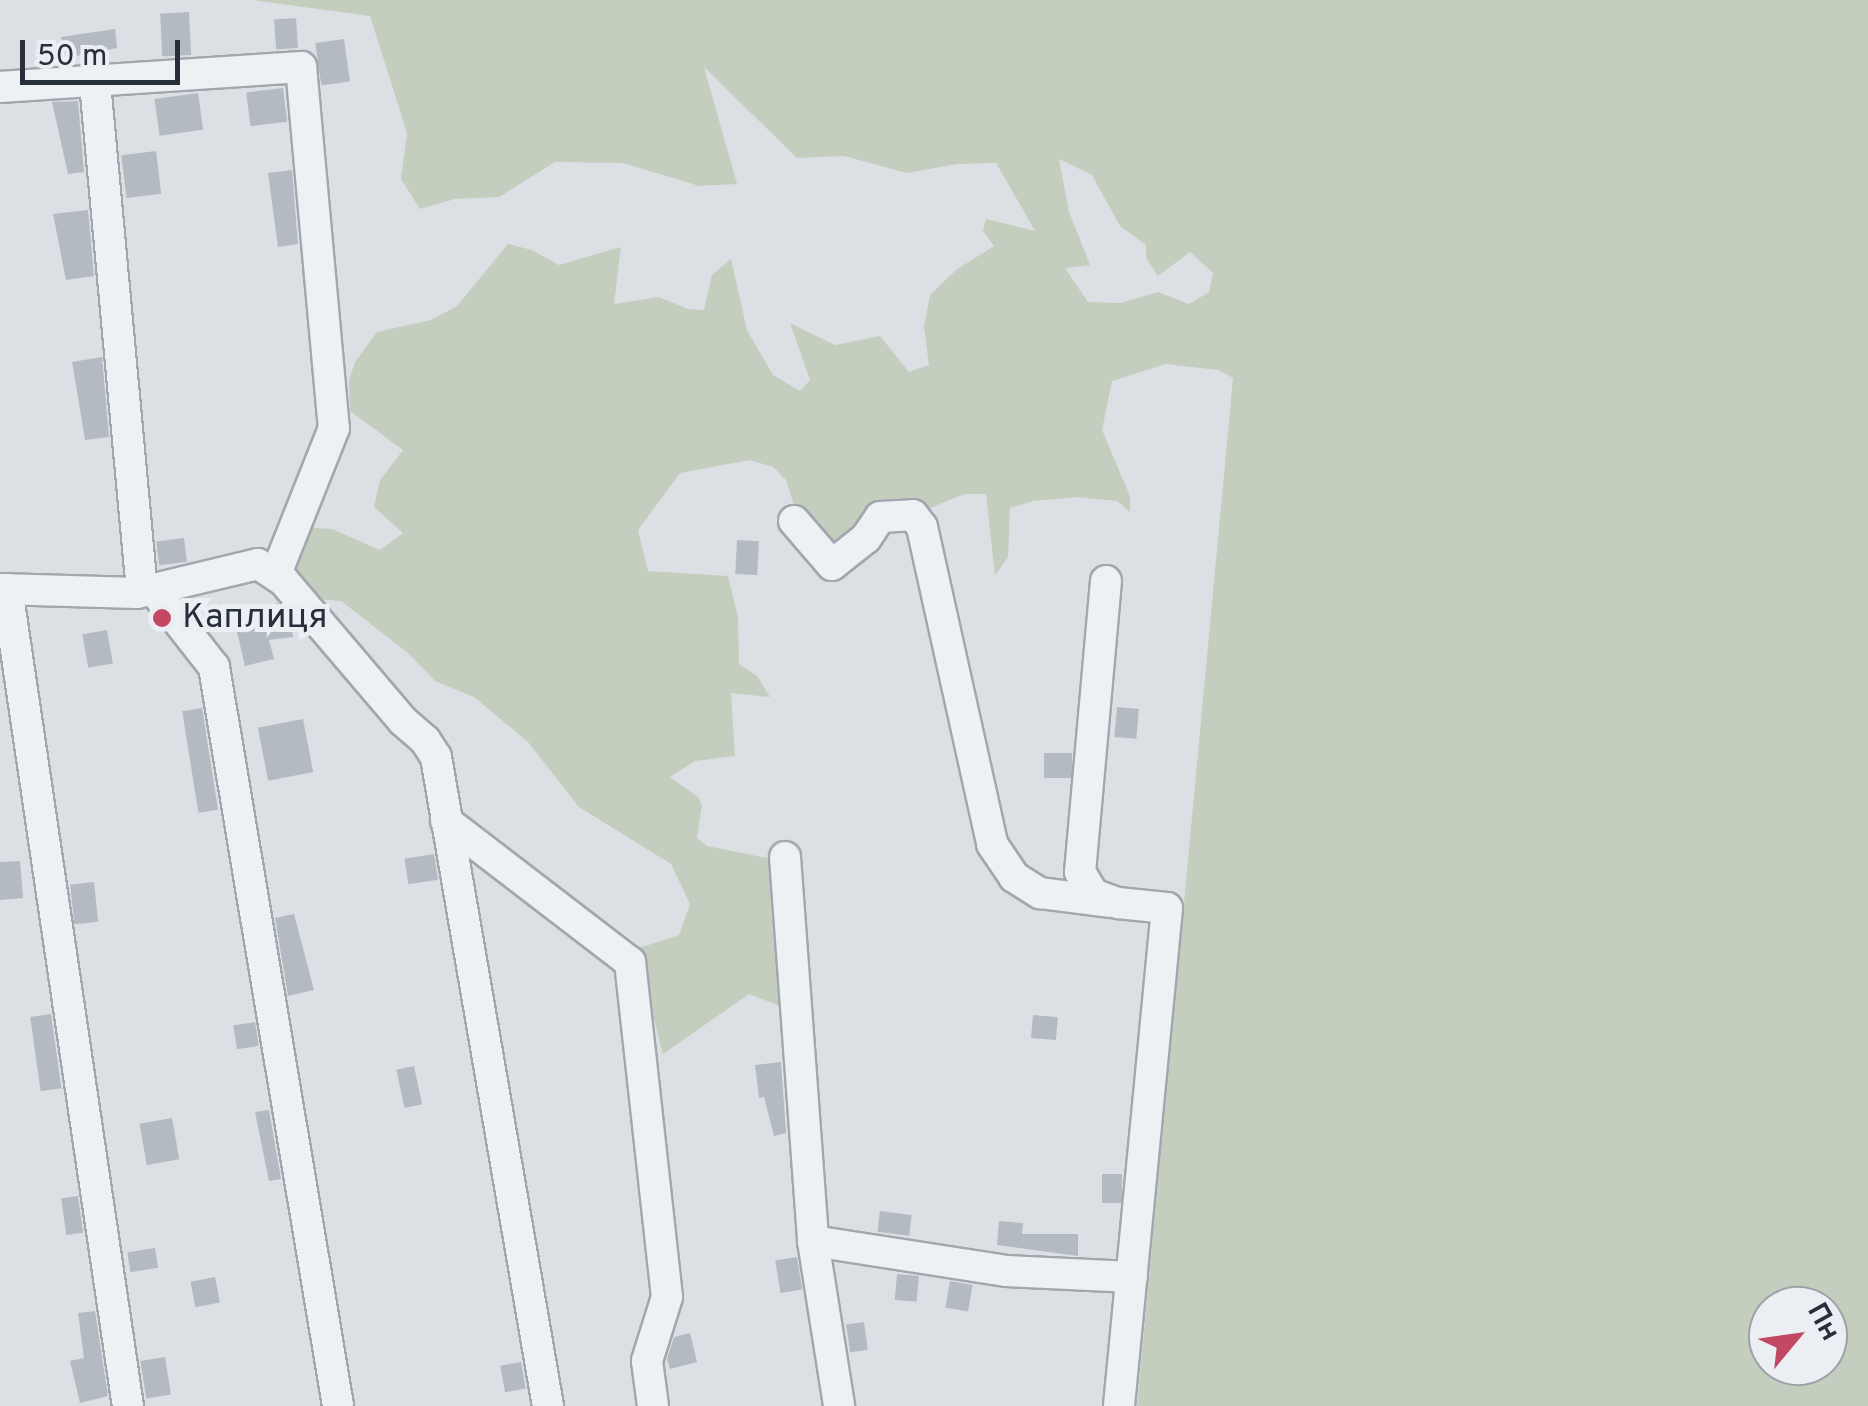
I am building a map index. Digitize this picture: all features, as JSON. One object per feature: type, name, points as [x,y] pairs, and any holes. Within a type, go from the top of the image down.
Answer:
[{"type":"street","points":[[0,87],[301,68],[334,428],[276,574]]},
{"type":"street","points":[[95,83],[148,590],[214,667],[338,1406]]},
{"type":"street","points":[[794,522],[832,566],[866,538],[880,517],[913,515],[922,527],[931,564],[992,844],[1014,877],[1040,893],[1167,908],[1119,1406]]},
{"type":"street","points":[[128,1406],[4,589],[148,590],[258,564],[276,574],[436,757],[548,1406]]},
{"type":"street","points":[[1106,581],[1080,872],[1093,894],[1118,903]]},
{"type":"street","points":[[446,820],[630,962],[666,1297],[647,1361],[654,1406]]},
{"type":"street","points":[[785,857],[813,1241],[840,1406]]},
{"type":"street","points":[[813,1241],[1006,1271],[1132,1277]]},
{"type":"green space","points":[[252,0],[1868,0],[1868,1406],[1137,1406],[1233,378],[1218,370],[1166,364],[1112,381],[1102,430],[1130,496],[1130,512],[1117,501],[1077,497],[1033,501],[1010,508],[1008,557],[995,576],[986,494],[964,494],[930,508],[897,505],[829,552],[797,515],[786,480],[773,467],[750,460],[680,473],[638,530],[648,571],[728,576],[738,617],[739,664],[757,676],[770,697],[731,693],[735,756],[695,761],[670,777],[698,797],[702,805],[697,838],[707,846],[797,864],[797,892],[780,1006],[749,994],[663,1054],[636,949],[679,935],[690,904],[671,864],[579,807],[528,742],[474,697],[435,681],[408,653],[341,601],[316,599],[290,558],[303,527],[332,529],[380,550],[403,533],[374,507],[380,480],[403,450],[350,411],[349,380],[355,362],[377,332],[431,320],[457,306],[508,244],[532,250],[559,265],[621,247],[614,304],[659,297],[688,309],[704,310],[712,275],[731,259],[747,330],[773,375],[800,391],[810,380],[790,323],[835,345],[880,336],[909,372],[929,365],[924,327],[930,295],[956,270],[994,246],[983,231],[986,219],[1035,231],[996,163],[957,164],[907,173],[844,156],[797,158],[704,67],[737,184],[699,186],[623,163],[555,162],[499,197],[455,199],[420,209],[401,179],[407,133],[370,16]],"holes":[[[1059,159],[1092,175],[1120,226],[1146,245],[1146,258],[1158,276],[1190,252],[1213,273],[1209,292],[1189,304],[1158,292],[1120,303],[1088,302],[1065,268],[1090,265],[1069,212]]]},
{"type":"building","points":[[189,12],[191,55],[162,56],[160,14]]},
{"type":"building","points":[[296,18],[298,48],[276,49],[274,20]]},
{"type":"building","points":[[115,29],[117,48],[66,58],[61,37]]},
{"type":"building","points":[[344,39],[350,82],[321,86],[315,43]]},
{"type":"building","points":[[283,88],[287,122],[250,126],[246,93]]},
{"type":"building","points":[[198,93],[203,130],[160,136],[154,99]]},
{"type":"building","points":[[78,101],[84,172],[68,174],[52,102]]},
{"type":"building","points":[[156,151],[161,194],[127,198],[121,155]]},
{"type":"building","points":[[292,170],[298,244],[278,247],[268,173]]},
{"type":"building","points":[[88,210],[94,276],[66,280],[53,214]]},
{"type":"building","points":[[102,357],[109,437],[85,440],[72,362]]},
{"type":"building","points":[[184,538],[187,562],[159,565],[156,541]]},
{"type":"building","points":[[737,540],[759,541],[757,575],[735,574]]},
{"type":"building","points":[[278,603],[290,617],[293,637],[269,640],[274,659],[245,666],[233,615]]},
{"type":"building","points":[[107,630],[113,663],[88,668],[82,634]]},
{"type":"building","points":[[1117,707],[1139,709],[1136,739],[1114,737]]},
{"type":"building","points":[[202,708],[218,810],[198,813],[182,711]]},
{"type":"building","points":[[303,719],[313,772],[268,781],[258,728]]},
{"type":"building","points":[[1044,753],[1072,753],[1072,778],[1044,778]]},
{"type":"building","points":[[434,854],[438,880],[408,884],[404,859]]},
{"type":"building","points":[[20,861],[23,898],[0,900],[0,862]]},
{"type":"building","points":[[94,882],[98,922],[74,924],[70,885]]},
{"type":"building","points":[[294,914],[314,990],[288,996],[275,918]]},
{"type":"building","points":[[51,1014],[61,1088],[41,1091],[30,1017]]},
{"type":"building","points":[[1033,1015],[1058,1017],[1056,1040],[1031,1038]]},
{"type":"building","points":[[255,1022],[259,1046],[237,1049],[233,1025]]},
{"type":"building","points":[[781,1062],[786,1133],[774,1136],[764,1097],[759,1098],[755,1065]]},
{"type":"building","points":[[414,1066],[422,1104],[405,1108],[396,1070]]},
{"type":"building","points":[[269,1110],[281,1179],[269,1181],[255,1112]]},
{"type":"building","points":[[172,1118],[179,1159],[147,1165],[140,1124]]},
{"type":"building","points":[[1102,1174],[1122,1174],[1122,1203],[1102,1203]]},
{"type":"building","points":[[78,1196],[83,1233],[66,1235],[61,1198]]},
{"type":"building","points":[[880,1211],[912,1215],[909,1236],[877,1232]]},
{"type":"building","points":[[999,1221],[1023,1223],[1022,1234],[1078,1234],[1078,1256],[997,1245]]},
{"type":"building","points":[[155,1248],[158,1268],[130,1272],[127,1252]]},
{"type":"building","points":[[797,1257],[802,1290],[780,1293],[775,1260]]},
{"type":"building","points":[[897,1274],[919,1276],[917,1302],[895,1300]]},
{"type":"building","points":[[215,1277],[220,1303],[195,1307],[190,1282]]},
{"type":"building","points":[[950,1281],[973,1285],[968,1312],[945,1308]]},
{"type":"building","points":[[95,1311],[108,1396],[80,1403],[70,1361],[84,1358],[78,1313]]},
{"type":"building","points":[[864,1322],[868,1350],[850,1352],[846,1325]]},
{"type":"building","points":[[690,1333],[697,1362],[670,1369],[667,1359],[674,1337]]},
{"type":"building","points":[[165,1357],[171,1395],[146,1398],[140,1361]]},
{"type":"building","points":[[521,1362],[526,1389],[505,1392],[500,1366]]},
{"type":"place","name":"Каплиця","points":[[162,618]]}]
